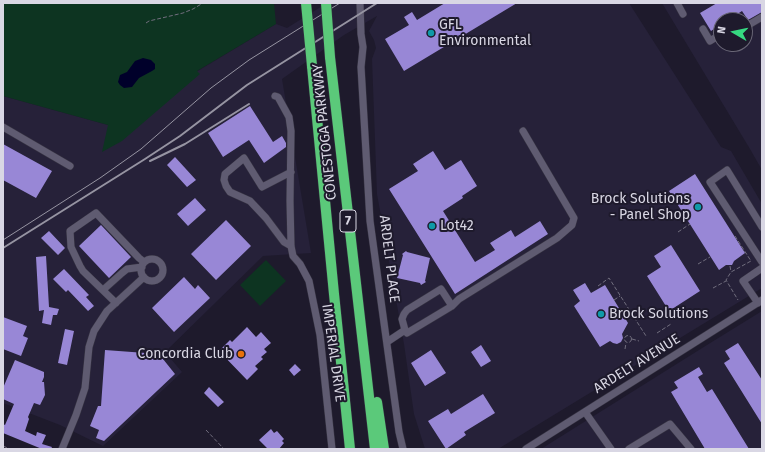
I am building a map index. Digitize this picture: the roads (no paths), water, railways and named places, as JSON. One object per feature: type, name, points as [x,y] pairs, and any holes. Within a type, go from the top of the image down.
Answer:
[{"type":"highway","name":"CONESTOGA PARKWAY","points":[[306,3],[350,449]]},
{"type":"highway","name":"CONESTOGA PARKWAY","points":[[326,3],[330,57],[369,384],[375,449]]},
{"type":"highway","points":[[369,384],[376,398],[384,449]]},
{"type":"street","name":"ARDELT PLACE","points":[[360,3],[363,47],[361,68],[370,221],[399,432],[403,449]]},
{"type":"street","points":[[676,3],[683,14]]},
{"type":"street","points":[[753,22],[762,17]]},
{"type":"street","points":[[702,29],[710,41],[713,39]]},
{"type":"street","points":[[275,96],[278,97],[289,117],[292,131],[291,246],[284,242],[266,218],[250,201],[230,192],[224,180],[225,174],[244,158],[262,187],[291,172]]},
{"type":"street","points":[[3,127],[70,166]]},
{"type":"street","points":[[405,330],[407,333],[452,306],[459,299],[557,238],[572,225],[574,218],[523,131]]},
{"type":"street","points":[[762,227],[727,170],[710,182],[762,262]]},
{"type":"street","points":[[116,303],[80,266],[71,247],[70,231],[96,213],[143,264]]},
{"type":"street","name":"IMPERIAL DRIVE","points":[[291,246],[293,256],[300,264],[309,281],[320,335],[332,449]]},
{"type":"street","points":[[103,290],[127,269],[143,264],[151,258],[158,260],[163,266],[164,270],[161,277],[154,281],[144,277],[141,270],[143,264]]},
{"type":"street","points":[[760,301],[743,281],[762,268]]},
{"type":"street","points":[[62,449],[85,388],[92,336],[100,320],[144,277]]},
{"type":"street","points":[[405,330],[402,319],[407,310],[441,289],[452,306]]},
{"type":"street","name":"ARDELT AVENUE","points":[[526,449],[760,301]]},
{"type":"street","points":[[387,342],[405,330]]},
{"type":"street","points":[[585,412],[611,449]]},
{"type":"street","points":[[629,449],[670,424],[691,449]]},
{"type":"water","points":[[143,58],[151,60],[155,64],[155,69],[139,78],[132,87],[124,88],[118,82],[120,75],[127,72],[135,61]]},
{"type":"tram line","points":[[3,240],[100,178],[141,149],[211,88],[249,60],[340,3]]},
{"type":"railway","points":[[3,248],[145,159],[180,136],[247,85],[377,3]]},
{"type":"railway","points":[[150,161],[185,144],[249,104]]},
{"type":"place","name":"GFL Environmental","points":[[431,33]]},
{"type":"place","name":"Brock Solutions - Panel Shop","points":[[698,207]]},
{"type":"place","name":"Lot42","points":[[432,226]]},
{"type":"place","name":"Brock Solutions","points":[[601,314]]},
{"type":"place","name":"Concordia Club","points":[[241,354]]}]
